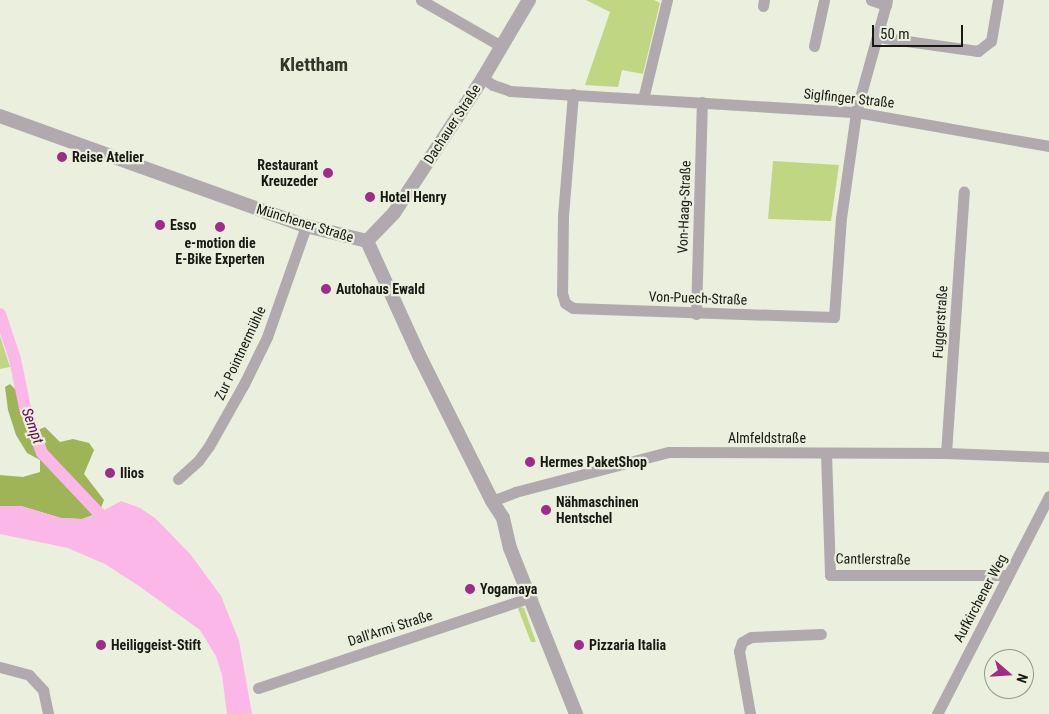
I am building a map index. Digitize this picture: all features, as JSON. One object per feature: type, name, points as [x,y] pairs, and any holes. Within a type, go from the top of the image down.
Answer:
[{"type":"street","points":[[421,0],[501,46]]},
{"type":"street","name":"Dachauer Straße","points":[[367,241],[394,213],[483,78],[529,0]]},
{"type":"street","points":[[643,99],[667,0]]},
{"type":"street","points":[[814,46],[824,0]]},
{"type":"street","points":[[856,112],[887,3],[871,0]]},
{"type":"street","points":[[878,37],[978,51],[991,41],[998,0]]},
{"type":"street","name":"Siglfinger Straße","points":[[483,78],[493,85],[510,90],[856,112],[1049,146]]},
{"type":"street","name":"Von-Puech-Straße","points":[[573,94],[563,215],[562,293],[565,303],[572,308],[696,314],[834,317],[841,218],[856,112]]},
{"type":"street","name":"Von-Haag-Straße","points":[[696,314],[702,102]]},
{"type":"street","name":"Münchener Straße","points":[[0,116],[306,226],[367,241],[419,355],[492,501],[494,521],[505,536],[531,597],[576,714]]},
{"type":"street","name":"Fuggerstraße","points":[[946,453],[964,192]]},
{"type":"street","name":"Zur Pointnermühle","points":[[178,479],[198,461],[209,446],[244,384],[267,337],[306,226]]},
{"type":"street","name":"Almfeldstraße","points":[[492,501],[515,492],[669,452],[946,453],[1049,457]]},
{"type":"street","name":"Cantlerstraße","points":[[826,453],[830,575],[1007,575]]},
{"type":"street","name":"Aufkirchener Weg","points":[[937,714],[1049,496]]},
{"type":"street","name":"Dall'Armi Straße","points":[[258,688],[531,597]]},
{"type":"street","points":[[750,714],[739,652],[742,642],[751,637],[821,634]]},
{"type":"street","points":[[0,667],[29,675],[43,690],[48,714]]},
{"type":"green space","points":[[586,0],[654,0],[660,3],[643,74],[622,70],[618,87],[585,85],[610,12]]},
{"type":"green space","points":[[773,161],[839,165],[831,221],[768,219]]},
{"type":"green space","points":[[0,336],[10,367],[0,369]]},
{"type":"green space","points":[[10,384],[17,391],[31,433],[45,427],[60,442],[73,439],[89,443],[94,450],[84,474],[104,500],[99,513],[82,519],[61,518],[21,506],[0,506],[0,475],[23,477],[40,472],[40,460],[27,453],[16,435],[8,410],[5,387]]},
{"type":"green space","points":[[517,606],[524,608],[536,642],[531,642]]},
{"type":"shaded area","points":[[121,501],[140,508],[155,518],[191,555],[221,596],[239,641],[252,714],[227,714],[222,675],[216,656],[200,630],[139,586],[105,564],[68,548],[0,534],[0,506],[21,506],[61,518],[82,519],[93,516]]},
{"type":"waterway","name":"Sempt","points":[[0,314],[15,359],[25,408],[42,453],[110,525]]},
{"type":"place","name":"Reise Atelier","points":[[62,157]]},
{"type":"place","name":"Restaurant Kreuzeder","points":[[328,173]]},
{"type":"place","name":"Hotel Henry","points":[[370,197]]},
{"type":"place","name":"Esso","points":[[160,225]]},
{"type":"place","name":"e-motion die E-Bike Experten","points":[[220,227]]},
{"type":"place","name":"Autohaus Ewald","points":[[326,289]]},
{"type":"place","name":"Hermes PaketShop","points":[[530,462]]},
{"type":"place","name":"Ilios","points":[[110,473]]},
{"type":"place","name":"Nähmaschinen Hentschel","points":[[546,510]]},
{"type":"place","name":"Yogamaya","points":[[470,589]]},
{"type":"place","name":"Heiliggeist-Stift","points":[[101,645]]},
{"type":"place","name":"Pizzaria Italia","points":[[579,645]]},
{"type":"district","name":"Klettham","points":[[314,65]]}]
